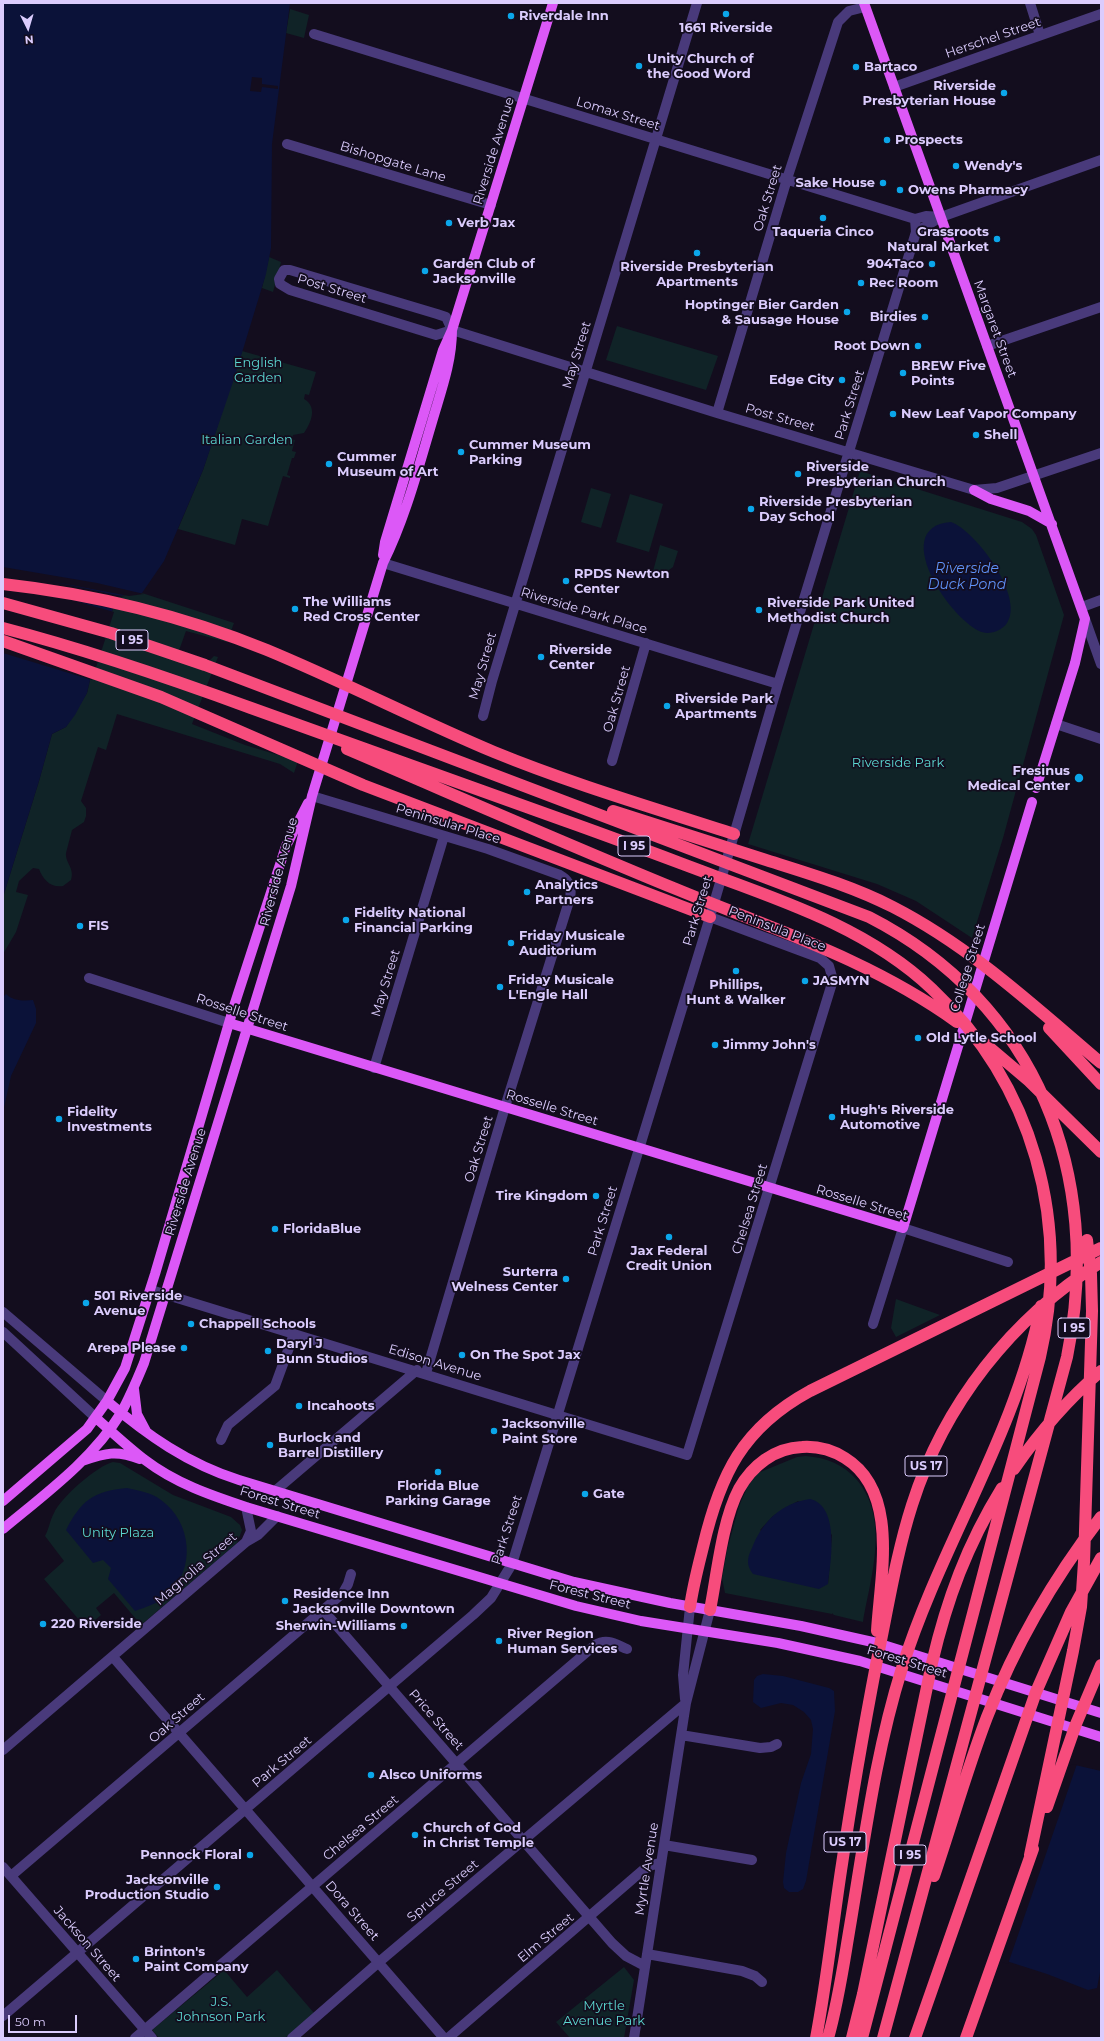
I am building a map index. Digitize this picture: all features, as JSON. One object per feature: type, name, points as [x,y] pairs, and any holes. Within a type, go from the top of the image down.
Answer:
[{"type":"highway","points":[[3,584],[118,603],[207,628],[289,660],[436,727],[550,774],[734,834]]},
{"type":"highway","name":"I 95","points":[[3,603],[117,635],[259,685],[869,917],[898,932],[939,960],[964,982],[991,1011],[1016,1044],[1039,1081],[1061,1132],[1074,1178],[1079,1210],[1081,1260],[1074,1325],[883,2038]]},
{"type":"highway","name":"I 95","points":[[3,628],[115,660],[354,743],[734,883],[839,926],[882,950],[922,980],[955,1013],[997,1068],[1013,1097],[1031,1141],[1045,1192],[1051,1235],[1051,1287],[1044,1341],[949,1706],[865,2005],[862,2038]]},
{"type":"highway","points":[[3,641],[161,697],[323,768],[405,801],[710,917]]},
{"type":"highway","points":[[251,708],[607,860],[822,946],[882,975],[939,1009],[992,1048],[1029,1081],[1101,1152]]},
{"type":"highway","points":[[479,768],[814,875],[856,890],[893,907],[966,952],[1001,978],[1101,1063]]},
{"type":"highway","points":[[1001,978],[1101,1084]]},
{"type":"highway","points":[[1030,1855],[1078,1621],[1084,1577],[1092,1286],[1086,1234],[1074,1178]]},
{"type":"highway","points":[[828,2038],[837,2003],[877,1769],[896,1689],[914,1634],[933,1586],[990,1463],[1020,1383],[1039,1315],[1048,1268],[1051,1235]]},
{"type":"highway","points":[[690,1607],[712,1510],[722,1482],[733,1462],[753,1435],[779,1411],[803,1395],[1101,1248]]},
{"type":"highway","name":"US 17","points":[[816,2038],[881,1624],[907,1520],[929,1459],[943,1430],[969,1388],[1000,1348],[1017,1330],[1059,1292],[1101,1262]]},
{"type":"highway","points":[[852,2038],[865,2005],[922,1710],[935,1652],[948,1602],[962,1562],[1004,1484],[1035,1439],[1068,1401],[1101,1371]]},
{"type":"highway","points":[[710,1610],[730,1511],[742,1485],[761,1463],[778,1452],[795,1447],[814,1447],[837,1453],[853,1464],[869,1482],[876,1498],[881,1517],[883,1540],[881,1624]]},
{"type":"highway","points":[[891,2006],[987,1718],[1010,1665],[1048,1594],[1101,1517]]},
{"type":"highway","points":[[915,2038],[1036,1692],[1071,1612],[1101,1558]]},
{"type":"highway","points":[[966,2038],[1076,1724],[1101,1665]]},
{"type":"main road","name":"Riverside Avenue","points":[[3,1529],[81,1462],[121,1413],[144,1363],[291,886],[312,796],[383,563],[385,542],[443,350],[452,330],[553,3]]},
{"type":"main road","name":"Margaret Street","points":[[865,5],[1082,607],[1085,619]]},
{"type":"main road","points":[[974,490],[991,499],[1029,511],[1052,524]]},
{"type":"main road","name":"College Street","points":[[1036,788],[1079,648],[1085,619]]},
{"type":"main road","name":"Riverside Avenue","points":[[3,1501],[77,1438],[96,1418],[107,1401],[128,1361],[195,1143],[229,1023],[286,846],[312,796]]},
{"type":"main road","name":"College Street","points":[[903,1228],[1032,802]]},
{"type":"main road","name":"Rosselle Street","points":[[229,1023],[903,1228]]},
{"type":"main road","points":[[195,1143],[203,1170]]},
{"type":"main road","points":[[134,1386],[137,1414],[148,1434]]},
{"type":"main road","name":"Forest Street","points":[[107,1401],[148,1434],[178,1454],[201,1466],[231,1478],[512,1564],[599,1588],[690,1607],[801,1626],[877,1643],[1101,1713]]},
{"type":"main road","name":"Forest Street","points":[[96,1418],[146,1461],[189,1486],[246,1507],[501,1585],[618,1616],[778,1643],[860,1661],[1101,1737]]},
{"type":"main road","points":[[81,1462],[106,1453],[116,1453],[146,1461]]},
{"type":"street","name":"May Street","points":[[483,716],[515,603],[697,3]]},
{"type":"street","points":[[1030,3],[1040,35]]},
{"type":"street","name":"Oak Street","points":[[717,413],[787,179],[838,22],[849,11],[865,5]]},
{"type":"street","name":"Herschel Street","points":[[894,87],[1101,14]]},
{"type":"street","name":"Lomax Street","points":[[314,34],[915,219]]},
{"type":"street","name":"Bishopgate Lane","points":[[287,144],[491,205]]},
{"type":"street","points":[[916,232],[941,217],[1101,160]]},
{"type":"street","points":[[915,219],[926,216],[941,217]]},
{"type":"street","name":"Park Street","points":[[3,2016],[473,1616],[491,1598],[501,1585],[512,1564],[556,1414],[710,917],[778,684],[916,232],[915,219]]},
{"type":"street","name":"Post Street","points":[[452,330],[446,317],[290,270],[284,270],[279,279],[280,284],[290,290],[436,335],[452,330],[717,413],[974,490],[997,488],[1101,453]]},
{"type":"street","points":[[987,346],[1101,306]]},
{"type":"street","name":"Riverside Park Place","points":[[383,563],[778,684]]},
{"type":"street","points":[[1082,607],[1101,600]]},
{"type":"street","name":"Margaret Street","points":[[1085,619],[1101,664]]},
{"type":"street","name":"Oak Street","points":[[612,761],[646,643]]},
{"type":"street","points":[[1056,724],[1101,739]]},
{"type":"street","name":"College Street","points":[[1032,802],[1036,788]]},
{"type":"street","name":"Peninsular Place","points":[[312,796],[444,836],[560,875],[567,880],[570,886]]},
{"type":"street","name":"May Street","points":[[374,1068],[444,836]]},
{"type":"street","name":"Oak Street","points":[[421,1372],[570,898],[570,886]]},
{"type":"street","name":"Peninsula Place","points":[[710,917],[816,956],[824,960],[831,970]]},
{"type":"street","name":"Chelsea Street","points":[[688,1455],[832,983],[831,970]]},
{"type":"street","name":"Rosselle Street","points":[[88,978],[229,1023]]},
{"type":"street","name":"College Street","points":[[873,1324],[903,1228]]},
{"type":"street","name":"Rosselle Street","points":[[903,1228],[1008,1262]]},
{"type":"street","name":"Edison Avenue","points":[[151,1290],[688,1455]]},
{"type":"street","points":[[3,1312],[107,1401]]},
{"type":"street","points":[[3,1332],[96,1418]]},
{"type":"street","points":[[221,1440],[224,1431],[231,1423],[276,1386],[294,1334]]},
{"type":"street","points":[[275,1491],[421,1372]]},
{"type":"street","points":[[246,1507],[250,1531],[246,1542]]},
{"type":"street","name":"Magnolia Street","points":[[3,1750],[246,1542],[258,1535],[277,1516]]},
{"type":"street","name":"Oak Street","points":[[11,1876],[343,1593],[351,1574]]},
{"type":"street","name":"Myrtle Avenue","points":[[686,1703],[683,1675],[690,1607]]},
{"type":"street","name":"Price Street","points":[[323,1610],[590,1918],[621,1952],[632,1960],[646,1966]]},
{"type":"street","name":"Myrtle Avenue","points":[[634,2038],[686,1703],[710,1610]]},
{"type":"street","name":"Chelsea Street","points":[[135,2038],[595,1645],[600,1642],[610,1641],[627,1650]]},
{"type":"street","name":"Dora Street","points":[[113,1657],[444,2038]]},
{"type":"street","name":"Spruce Street","points":[[292,2038],[379,1962],[686,1703]]},
{"type":"street","points":[[681,1735],[760,1748],[771,1747],[777,1744]]},
{"type":"street","points":[[664,1845],[752,1860]]},
{"type":"street","name":"Elm Street","points":[[448,2038],[590,1918],[646,1868],[661,1863]]},
{"type":"street","name":"Jackson Street","points":[[3,1867],[152,2038]]},
{"type":"street","points":[[647,1954],[742,1971],[755,1976],[762,1982]]},
{"type":"green space","points":[[290,9],[309,15],[304,38],[286,33]]},
{"type":"green space","points":[[269,257],[281,262],[273,292],[262,288]]},
{"type":"green space","points":[[617,326],[718,356],[706,390],[606,360]]},
{"type":"green space","points":[[242,351],[316,372],[309,395],[305,394],[304,399],[311,406],[311,420],[304,433],[293,435],[292,439],[295,440],[292,451],[296,452],[294,458],[292,458],[287,475],[290,476],[290,478],[283,476],[268,526],[242,519],[235,545],[178,529],[203,470]]},
{"type":"green space","name":"Riverside Park","points":[[860,471],[1022,522],[1032,529],[1036,535],[1064,615],[1003,838],[972,938],[916,901],[877,884],[748,844]]},
{"type":"green space","points":[[591,488],[611,494],[601,528],[581,522]]},
{"type":"green space","points":[[630,494],[663,504],[649,552],[616,542]]},
{"type":"green space","points":[[660,545],[678,551],[673,567],[662,575],[651,579]]},
{"type":"green space","points":[[142,593],[234,623],[227,642],[186,631],[177,656],[207,663],[214,656],[218,657],[192,724],[245,745],[298,761],[294,773],[280,764],[117,714],[106,750],[98,747],[81,801],[86,808],[84,822],[72,830],[66,853],[66,857],[72,872],[71,880],[63,886],[55,886],[45,880],[39,869],[33,868],[19,881],[16,892],[28,895],[16,932],[3,954],[3,897],[52,734],[66,727],[87,693],[117,596]]},
{"type":"green space","points":[[896,1299],[940,1315],[896,1337],[891,1328]]},
{"type":"green space","points":[[806,1456],[821,1458],[840,1466],[852,1474],[867,1496],[873,1513],[876,1530],[873,1567],[863,1622],[834,1615],[832,1613],[725,1593],[722,1578],[727,1550],[739,1506],[748,1486],[758,1473],[797,1457]],"holes":[[[798,1501],[832,1535],[828,1584],[760,1530],[773,1516]]]},
{"type":"green space","name":"Unity Plaza","points":[[113,1462],[120,1463],[173,1495],[231,1517],[240,1525],[242,1530],[237,1543],[141,1625],[114,1593],[96,1608],[101,1615],[86,1628],[44,1579],[64,1561],[45,1536],[58,1507],[71,1491],[98,1469]]},
{"type":"green space","name":"Myrtle Avenue Park","points":[[624,1967],[634,1980],[624,2038],[570,2038],[556,2022]]},
{"type":"green space","name":"J.S. Johnson Park","points":[[224,1970],[247,1997],[277,1970],[314,2013],[285,2038],[159,2038],[152,2030]]},
{"type":"water","points":[[3,3],[290,3],[272,144],[271,248],[266,274],[234,379],[203,470],[164,561],[142,593],[117,596],[87,693],[75,715],[66,727],[52,734],[3,897]]},
{"type":"water","name":"Riverside Duck Pond","points":[[951,522],[973,538],[995,566],[1004,582],[1009,598],[1011,612],[1007,623],[1001,629],[987,633],[974,628],[960,616],[945,599],[933,579],[925,559],[924,541],[932,528]]},
{"type":"water","points":[[6,994],[15,999],[33,1000],[36,1009],[36,1023],[11,1076],[3,1112],[3,997]]},
{"type":"water","points":[[127,1488],[153,1495],[171,1509],[179,1520],[187,1546],[183,1572],[177,1584],[168,1595],[161,1600],[135,1611],[108,1579],[111,1568],[103,1560],[93,1563],[66,1530],[77,1512],[89,1499],[115,1489]]},
{"type":"water","points":[[810,1499],[820,1504],[826,1512],[830,1523],[832,1549],[828,1584],[819,1589],[753,1574],[748,1564],[749,1555],[756,1539],[767,1522],[782,1509],[800,1501]]},
{"type":"water","points":[[763,1674],[783,1676],[829,1688],[834,1691],[835,1711],[806,1881],[803,1889],[798,1892],[789,1892],[784,1888],[783,1882],[786,1853],[801,1783],[811,1754],[813,1729],[811,1720],[804,1712],[793,1705],[781,1703],[761,1708],[753,1702],[754,1680],[757,1676]]},
{"type":"water","points":[[1075,1765],[1101,1771],[1101,1967],[1097,1988],[1088,1990],[1047,1974],[997,1958]]},
{"type":"pier","points":[[252,77],[262,78],[262,84],[278,86],[278,89],[262,87],[261,92],[250,91]]},
{"type":"pier","points":[[3,567],[97,583],[144,594],[129,596],[50,581],[125,597],[119,597],[115,609],[75,601],[114,612],[92,680],[3,653]]},
{"type":"pier","points":[[1077,1764],[1008,1964],[996,1960],[1051,1780],[1065,1766]]},
{"type":"place","name":"1661 Riverside","points":[[726,14]]},
{"type":"place","name":"Riverdale Inn","points":[[511,16]]},
{"type":"place","name":"Unity Church of the Good Word","points":[[639,66]]},
{"type":"place","name":"Bartaco","points":[[856,67]]},
{"type":"place","name":"Riverside Presbyterian House","points":[[1004,93]]},
{"type":"place","name":"Prospects","points":[[887,140]]},
{"type":"place","name":"Wendy's","points":[[956,166]]},
{"type":"place","name":"Sake House","points":[[883,183]]},
{"type":"place","name":"Owens Pharmacy","points":[[900,190]]},
{"type":"place","name":"Taqueria Cinco","points":[[823,218]]},
{"type":"place","name":"Verb Jax","points":[[449,223]]},
{"type":"place","name":"Grassroots Natural Market","points":[[997,239]]},
{"type":"place","name":"Riverside Presbyterian Apartments","points":[[697,253]]},
{"type":"place","name":"904Taco","points":[[932,264]]},
{"type":"place","name":"Garden Club of Jacksonville","points":[[425,271]]},
{"type":"place","name":"Rec Room","points":[[861,283]]},
{"type":"place","name":"Hoptinger Bier Garden & Sausage House","points":[[847,312]]},
{"type":"place","name":"Birdies","points":[[925,317]]},
{"type":"place","name":"Root Down","points":[[918,346]]},
{"type":"place","name":"BREW Five Points","points":[[903,373]]},
{"type":"place","name":"Edge City","points":[[842,380]]},
{"type":"place","name":"New Leaf Vapor Company","points":[[893,414]]},
{"type":"place","name":"Shell","points":[[976,435]]},
{"type":"place","name":"Cummer Museum Parking","points":[[461,452]]},
{"type":"place","name":"Cummer Museum of Art","points":[[329,464]]},
{"type":"place","name":"Riverside Presbyterian Church","points":[[798,474]]},
{"type":"place","name":"Riverside Presbyterian Day School","points":[[751,509]]},
{"type":"place","name":"RPDS Newton Center","points":[[566,581]]},
{"type":"place","name":"The Williams Red Cross Center","points":[[295,609]]},
{"type":"place","name":"Riverside Park United Methodist Church","points":[[759,610]]},
{"type":"place","name":"Riverside Center","points":[[541,657]]},
{"type":"place","name":"Riverside Park Apartments","points":[[667,706]]},
{"type":"place","name":"Fresinus Medical Center","points":[[1079,778]]},
{"type":"place","name":"Analytics Partners","points":[[527,892]]},
{"type":"place","name":"Fidelity National Financial Parking","points":[[346,920]]},
{"type":"place","name":"FIS","points":[[80,926]]},
{"type":"place","name":"Friday Musicale Auditorium","points":[[511,943]]},
{"type":"place","name":"Phillips, Hunt & Walker","points":[[736,971]]},
{"type":"place","name":"JASMYN","points":[[805,981]]},
{"type":"place","name":"Friday Musicale L'Engle Hall","points":[[500,987]]},
{"type":"place","name":"Old Lytle School","points":[[918,1038]]},
{"type":"place","name":"Jimmy John's","points":[[715,1045]]},
{"type":"place","name":"Hugh's Riverside Automotive","points":[[832,1117]]},
{"type":"place","name":"Fidelity Investments","points":[[59,1119]]},
{"type":"place","name":"Tire Kingdom","points":[[596,1196]]},
{"type":"place","name":"FloridaBlue","points":[[275,1229]]},
{"type":"place","name":"Jax Federal Credit Union","points":[[669,1237]]},
{"type":"place","name":"Surterra Welness Center","points":[[566,1279]]},
{"type":"place","name":"501 Riverside Avenue","points":[[86,1303]]},
{"type":"place","name":"Chappell Schools","points":[[191,1324]]},
{"type":"place","name":"Arepa Please","points":[[184,1348]]},
{"type":"place","name":"Daryl J Bunn Studios","points":[[268,1351]]},
{"type":"place","name":"On The Spot Jax","points":[[462,1355]]},
{"type":"place","name":"Incahoots","points":[[299,1406]]},
{"type":"place","name":"Jacksonville Paint Store","points":[[494,1431]]},
{"type":"place","name":"Burlock and Barrel Distillery","points":[[270,1445]]},
{"type":"place","name":"Florida Blue Parking Garage","points":[[438,1472]]},
{"type":"place","name":"Gate","points":[[585,1494]]},
{"type":"place","name":"Residence Inn Jacksonville Downtown","points":[[285,1601]]},
{"type":"place","name":"220 Riverside","points":[[43,1624]]},
{"type":"place","name":"Sherwin-Williams","points":[[404,1626]]},
{"type":"place","name":"River Region Human Services","points":[[499,1641]]},
{"type":"place","name":"Alsco Uniforms","points":[[371,1775]]},
{"type":"place","name":"Church of God in Christ Temple","points":[[415,1835]]},
{"type":"place","name":"Pennock Floral","points":[[250,1855]]},
{"type":"place","name":"Jacksonville Production Studio","points":[[217,1887]]},
{"type":"place","name":"Brinton's Paint Company","points":[[136,1959]]},
{"type":"park label","name":"English Garden","points":[[258,370]]},
{"type":"park label","name":"Italian Garden","points":[[247,440]]}]
